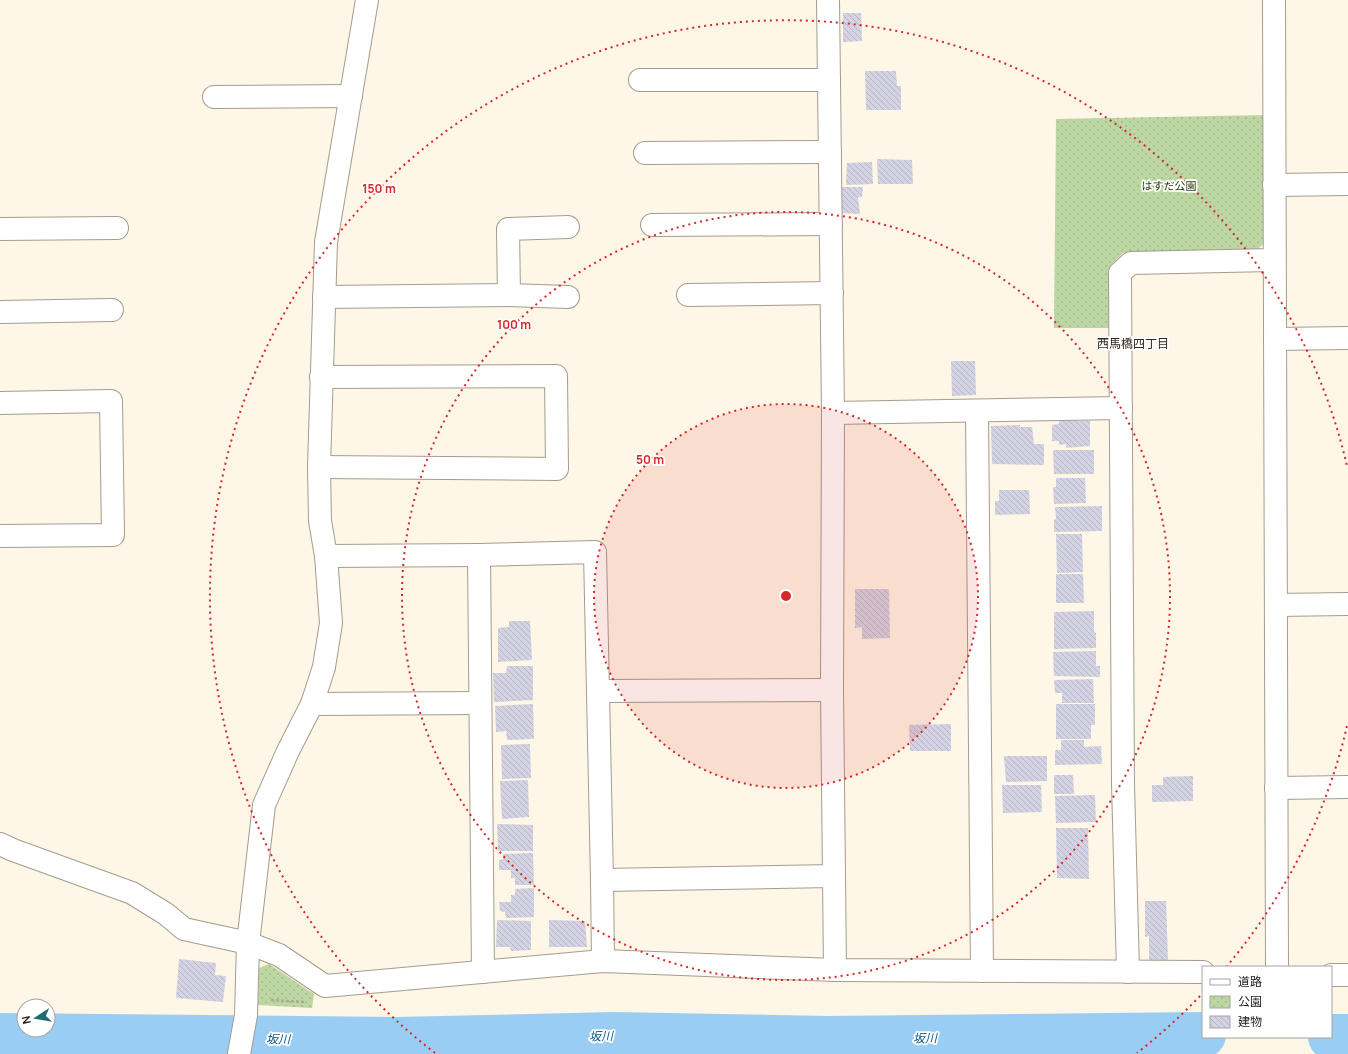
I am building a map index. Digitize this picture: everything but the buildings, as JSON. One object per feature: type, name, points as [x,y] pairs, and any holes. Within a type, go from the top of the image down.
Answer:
[{"type":"street","points":[[239,1054],[246,1015],[248,943],[264,805],[288,751],[312,704],[324,667],[330,623],[326,556],[320,521],[319,467],[326,242],[367,0]]},
{"type":"street","points":[[828,0],[833,413],[832,690],[835,970]]},
{"type":"street","points":[[1274,0],[1277,966]]},
{"type":"street","points":[[640,80],[829,80]]},
{"type":"street","points":[[214,97],[350,96]]},
{"type":"street","points":[[645,153],[830,152]]},
{"type":"street","points":[[1274,185],[1348,184]]},
{"type":"street","points":[[652,225],[831,224]]},
{"type":"street","points":[[509,295],[508,229],[568,227]]},
{"type":"street","points":[[0,229],[117,228]]},
{"type":"street","points":[[1128,972],[1123,784],[1120,273],[1131,263],[1274,260]]},
{"type":"street","points":[[688,295],[832,293]]},
{"type":"street","points":[[324,297],[509,295],[568,297]]},
{"type":"street","points":[[0,312],[112,310]]},
{"type":"street","points":[[1275,339],[1348,338]]},
{"type":"street","points":[[319,467],[557,469],[556,376],[321,377]]},
{"type":"street","points":[[0,402],[111,401],[112,535],[0,536]]},
{"type":"street","points":[[833,413],[1121,408]]},
{"type":"street","points":[[977,411],[982,971]]},
{"type":"street","points":[[326,556],[479,555],[595,552],[603,961]]},
{"type":"street","points":[[479,555],[483,972]]},
{"type":"street","points":[[1276,605],[1348,604]]},
{"type":"street","points":[[598,691],[832,690]]},
{"type":"street","points":[[312,704],[480,703]]},
{"type":"street","points":[[1276,788],[1348,788]]},
{"type":"street","points":[[0,844],[132,893],[166,914],[184,929],[248,943],[279,955],[325,986],[603,961],[835,970],[1202,972]]},
{"type":"street","points":[[602,880],[833,876]]},
{"type":"street","points":[[1332,974],[1348,975]]},
{"type":"green space","name":"はすだ公園","points":[[1265,115],[1263,244],[1256,251],[1123,253],[1110,266],[1110,328],[1054,328],[1056,119]]},
{"type":"green space","points":[[269,964],[314,994],[312,1008],[258,1005],[259,968]]},
{"type":"waterway","name":"坂川","points":[[0,1036],[396,1040],[614,1035],[828,1039],[1202,1035]]},
{"type":"waterway","name":"坂川","points":[[1332,1037],[1348,1037]]},
{"type":"district","name":"西馬橋四丁目","points":[[1133,343]]}]
